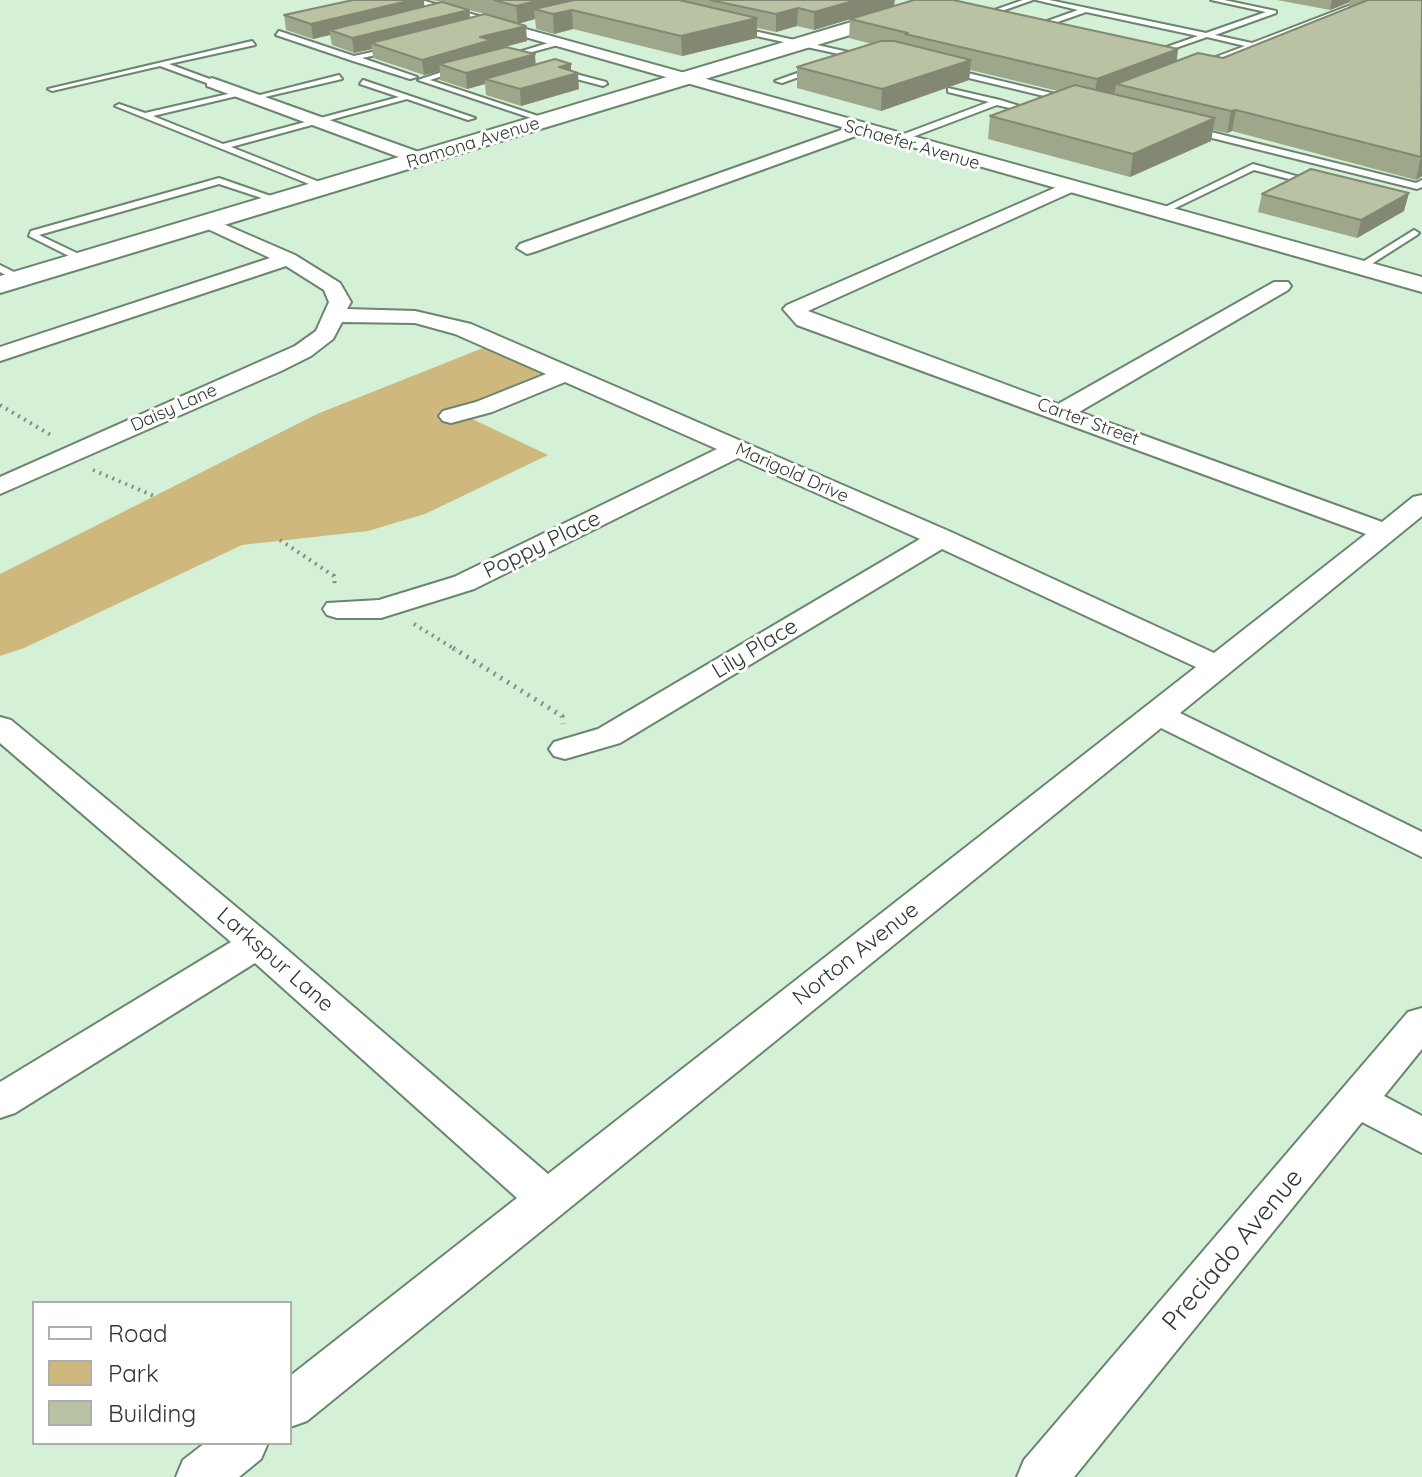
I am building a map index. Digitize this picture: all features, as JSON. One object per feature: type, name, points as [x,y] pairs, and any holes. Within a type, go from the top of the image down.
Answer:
[{"type":"main road","name":"Ramona Avenue","points":[[7,277],[83,260],[939,1]]},
{"type":"street","name":"Schaefer Avenue","points":[[425,7],[480,26],[509,30],[1422,285]]},
{"type":"street","points":[[212,83],[421,159]]},
{"type":"street","points":[[527,248],[858,129]]},
{"type":"street","name":"Carter Street","points":[[1066,188],[794,309],[805,320],[1385,532]]},
{"type":"street","points":[[215,220],[321,260],[343,273],[353,303],[340,302],[333,287],[215,220]]},
{"type":"street","points":[[0,354],[288,259]]},
{"type":"street","points":[[1062,412],[1281,286]]},
{"type":"street","name":"Marigold Drive","points":[[353,303],[463,329],[941,538],[1217,665]]},
{"type":"street","name":"Daisy Lane","points":[[0,486],[303,351],[325,334],[353,303]]},
{"type":"street","points":[[451,416],[484,407],[565,374]]},
{"type":"street","name":"Poppy Place","points":[[337,609],[381,609],[464,583],[737,449]]},
{"type":"street","name":"Norton Avenue","points":[[292,1403],[546,1198],[1160,715],[1217,665],[1422,503]]},
{"type":"street","name":"Lily Place","points":[[565,749],[609,736],[941,538]]},
{"type":"street","points":[[1160,715],[1422,846]]},
{"type":"street","name":"Larkspur Lane","points":[[0,727],[257,944],[546,1198]]},
{"type":"street","points":[[0,1102],[257,944]]},
{"type":"street","name":"Preciado Avenue","points":[[1042,1477],[1422,1022]]},
{"type":"street","points":[[1359,1101],[1422,1136]]},
{"type":"street","points":[[201,1477],[241,1445]]},
{"type":"lane","points":[[1015,19],[989,13],[1030,0]]},
{"type":"lane","points":[[1039,0],[1253,45]]},
{"type":"lane","points":[[1146,48],[1161,51],[1274,12],[1214,0]]},
{"type":"lane","points":[[1195,67],[1370,0]]},
{"type":"lane","points":[[1041,25],[1085,10]]},
{"type":"lane","points":[[1028,22],[1057,28]]},
{"type":"lane","points":[[509,30],[535,24]]},
{"type":"lane","points":[[729,27],[857,57]]},
{"type":"lane","points":[[279,33],[413,77]]},
{"type":"lane","points":[[314,44],[328,41]]},
{"type":"lane","points":[[52,89],[252,43]]},
{"type":"lane","points":[[493,60],[555,43]]},
{"type":"lane","points":[[354,58],[399,47]]},
{"type":"lane","points":[[508,56],[532,63]]},
{"type":"lane","points":[[844,61],[869,56]]},
{"type":"lane","points":[[160,64],[212,83]]},
{"type":"lane","points":[[779,81],[831,65]]},
{"type":"lane","points":[[936,67],[1080,103]]},
{"type":"lane","points":[[465,68],[422,80],[546,120]]},
{"type":"lane","points":[[542,71],[556,70],[603,84]]},
{"type":"lane","points":[[145,116],[339,77]]},
{"type":"lane","points":[[363,82],[471,118]]},
{"type":"lane","points":[[468,94],[483,90]]},
{"type":"lane","points":[[951,90],[1044,114]]},
{"type":"lane","points":[[222,147],[406,97]]},
{"type":"lane","points":[[896,140],[997,102]]},
{"type":"lane","points":[[119,106],[324,187]]},
{"type":"lane","points":[[1187,129],[1417,186],[1422,183]]},
{"type":"lane","points":[[1158,213],[1253,167],[1329,186]]},
{"type":"lane","points":[[83,260],[34,233],[219,181],[280,201]]},
{"type":"lane","points":[[1358,268],[1414,233]]},
{"type":"path","points":[[280,540],[334,576],[337,609]]},
{"type":"path","points":[[407,619],[562,716],[565,749]]},
{"type":"green space","points":[[488,346],[546,371],[466,416],[548,455],[425,514],[368,531],[242,545],[24,648],[0,656],[0,574],[317,414]]},
{"type":"building","points":[[353,0],[412,0],[311,24],[284,15]]},
{"type":"building","points":[[494,0],[540,0],[516,6]]},
{"type":"building","points":[[574,0],[679,0],[757,18],[681,36],[572,10],[553,14],[534,9]]},
{"type":"building","points":[[710,0],[857,0],[814,12],[798,8],[776,14]]},
{"type":"building","points":[[914,0],[953,0],[1178,49],[1097,79],[850,19]]},
{"type":"building","points":[[1368,0],[1422,0],[1421,157],[1236,110],[1116,84],[1198,53],[1223,58]]},
{"type":"building","points":[[442,2],[469,10],[352,38],[330,30]]},
{"type":"building","points":[[485,14],[526,26],[480,37],[491,40],[422,60],[371,43]]},
{"type":"building","points":[[881,41],[894,41],[971,60],[882,89],[797,67]]},
{"type":"building","points":[[506,47],[535,54],[466,73],[439,64]]},
{"type":"building","points":[[555,59],[571,64],[559,67],[578,73],[520,89],[485,79]]},
{"type":"building","points":[[1075,85],[1215,118],[1133,154],[990,116]]},
{"type":"building","points":[[1311,169],[1409,193],[1361,220],[1262,194]]}]
